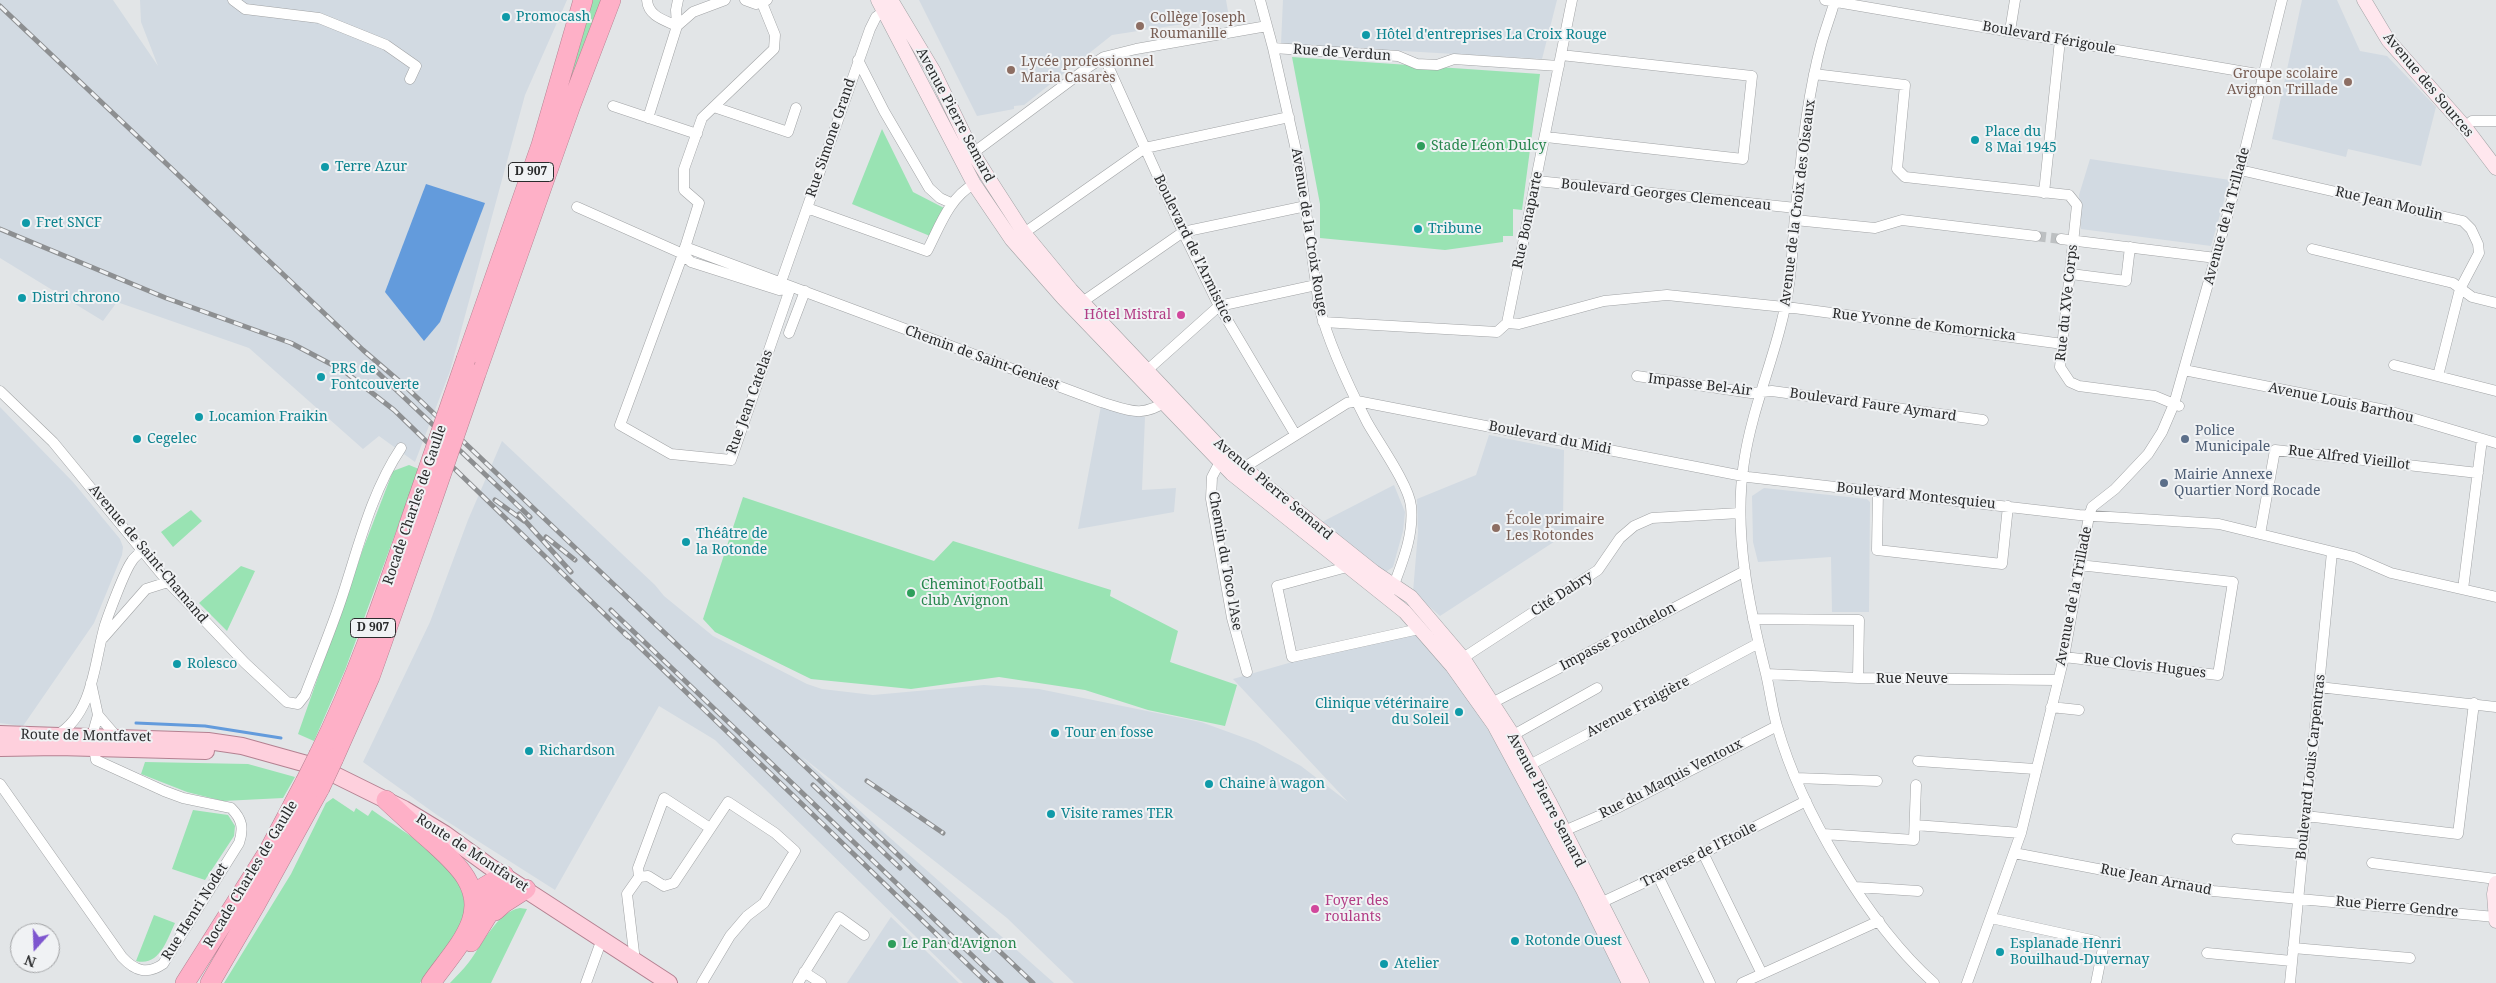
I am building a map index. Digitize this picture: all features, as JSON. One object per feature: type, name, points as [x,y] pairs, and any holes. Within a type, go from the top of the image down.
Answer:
[{"type":"highway","name":"Rocade Charles de Gaulle","points":[[210,983],[261,896],[326,756],[370,677],[424,504],[471,366],[541,145],[582,0]]},
{"type":"highway","name":"Rocade Charles de Gaulle","points":[[471,366],[611,0]]},
{"type":"highway","name":"Rocade Charles de Gaulle","points":[[185,983],[312,785]]},
{"type":"highway","points":[[386,800],[446,853],[462,871],[473,891],[475,904]]},
{"type":"highway","points":[[431,983],[471,922],[475,904],[484,887],[504,876]]},
{"type":"highway","points":[[442,983],[481,927],[502,892],[504,876]]},
{"type":"highway","points":[[481,927],[504,902],[526,889]]},
{"type":"highway","points":[[169,983],[201,959]]},
{"type":"main road","name":"Avenue des Sources","points":[[2364,0],[2388,40],[2465,127],[2496,168]]},
{"type":"main road","name":"Avenue Pierre Semard","points":[[886,3],[933,70],[967,157],[974,184],[1012,240],[1078,305],[1222,457],[1347,567],[1391,592],[1416,602],[1464,658],[1492,703],[1508,738],[1597,905],[1642,983]]},
{"type":"main road","name":"Avenue Pierre Semard","points":[[967,157],[1078,305]]},
{"type":"main road","name":"Avenue Pierre Semard","points":[[1238,471],[1391,592],[1405,612],[1452,666],[1508,738]]},
{"type":"main road","name":"Route de Montfavet","points":[[0,734],[56,735],[92,742],[116,736],[208,741],[242,746],[321,768],[386,800],[445,834],[504,876],[669,983]]},
{"type":"main road","name":"Route de Montfavet","points":[[0,748],[92,742],[260,752]]},
{"type":"main road","name":"Avenue Pierre Semard","points":[[1524,768],[1564,831],[1629,983]]},
{"type":"main road","points":[[2496,883],[2494,894],[2496,919]]},
{"type":"street","points":[[233,0],[245,9],[319,18],[386,44],[416,66],[410,79]]},
{"type":"street","points":[[647,0],[647,7],[652,14],[677,26]]},
{"type":"street","points":[[648,118],[677,26],[676,10],[678,0]]},
{"type":"street","points":[[677,26],[694,12],[725,0]]},
{"type":"street","points":[[684,250],[698,203],[684,190],[684,169],[702,118],[774,49],[775,34],[765,2],[750,3],[745,0]]},
{"type":"street","name":"Avenue de la Croix Rouge","points":[[1260,0],[1289,117],[1306,206],[1316,285],[1323,322],[1357,402],[1393,464],[1411,504],[1411,528],[1407,546],[1391,592]]},
{"type":"street","name":"Rue Bonaparte","points":[[1507,323],[1546,137],[1572,0]]},
{"type":"street","name":"Boulevard Férigoule","points":[[1832,0],[2262,76]]},
{"type":"street","name":"Avenue de la Croix des Oiseaux","points":[[1832,0],[1814,74],[1794,220],[1786,307],[1763,392],[1748,438],[1742,476],[1740,513],[1745,571],[1757,644],[1766,674],[1777,726],[1806,801],[1834,856],[1879,920],[1901,949],[1934,983]]},
{"type":"street","points":[[2010,31],[2015,0]]},
{"type":"street","name":"Avenue de la Trillade","points":[[1969,982],[2021,833],[2064,657],[2089,516],[2092,507],[2114,489],[2148,454],[2177,405],[2184,370],[2240,170],[2282,0]]},
{"type":"street","name":"Rue Simone Grand","points":[[781,282],[858,60],[873,22],[886,3]]},
{"type":"street","points":[[967,157],[1104,57],[1136,49],[1267,26]]},
{"type":"street","points":[[1814,74],[1905,85],[1897,169],[1905,177],[2044,193],[2060,40]]},
{"type":"street","name":"Rue de Verdun","points":[[1273,48],[1398,56],[1417,64],[1437,64],[1454,59],[1559,66]]},
{"type":"street","points":[[1546,137],[1743,159],[1752,76],[1561,55]]},
{"type":"street","name":"Boulevard de l'Armistice","points":[[1104,57],[1182,232],[1219,306],[1295,434]]},
{"type":"street","points":[[858,60],[884,111],[929,188],[940,198],[951,203]]},
{"type":"street","points":[[613,106],[697,134]]},
{"type":"street","points":[[714,106],[788,132],[796,108]]},
{"type":"street","points":[[1024,233],[1145,148],[1289,117]]},
{"type":"street","points":[[2465,127],[2472,121],[2496,121]]},
{"type":"street","name":"Rue Jean Moulin","points":[[2240,170],[2463,221],[2471,229],[2478,244],[2479,254],[2460,289]]},
{"type":"street","name":"Boulevard Georges Clemenceau","points":[[1537,181],[1796,208]]},
{"type":"street","points":[[807,208],[927,251],[951,203],[963,190],[974,184]]},
{"type":"street","name":"Rue du XVe Corps","points":[[2044,193],[2069,195],[2077,205],[2072,274],[2060,368],[2070,382],[2079,386],[2154,396],[2177,405]]},
{"type":"street","points":[[1078,305],[1182,232],[1306,206]]},
{"type":"street","name":"Chemin de Saint-Geniest","points":[[577,207],[684,250],[781,282],[791,288],[805,291],[1101,402],[1141,413],[1167,401]]},
{"type":"street","points":[[1794,220],[1875,228],[1902,220],[2036,236]]},
{"type":"street","points":[[2061,239],[2216,258]]},
{"type":"street","points":[[2072,274],[2126,281],[2130,247]]},
{"type":"street","points":[[2312,249],[2454,283],[2472,297],[2496,303]]},
{"type":"street","name":"Chemin de Saint-Geniest","points":[[684,250],[691,262],[779,290],[791,288]]},
{"type":"street","name":"Rue Jean Catelas","points":[[684,250],[620,425],[671,454],[730,460],[791,288]]},
{"type":"street","points":[[1143,374],[1219,306],[1316,285]]},
{"type":"street","points":[[2438,376],[2460,289]]},
{"type":"street","points":[[789,333],[805,291]]},
{"type":"street","name":"Rue Yvonne de Komornicka","points":[[1323,322],[1497,332],[1507,323],[1519,324],[1604,301],[1667,295],[1786,307],[2063,344]]},
{"type":"street","points":[[2394,365],[2496,392]]},
{"type":"street","name":"Avenue Louis Barthou","points":[[2184,370],[2385,410],[2496,443]]},
{"type":"street","name":"Impasse Bel-Air","points":[[1637,376],[1751,392],[1763,392]]},
{"type":"street","name":"Avenue de Saint-Chamand","points":[[0,391],[54,442],[168,582],[245,663],[287,702],[298,704],[305,695],[332,627],[367,522],[391,464],[401,448]]},
{"type":"street","name":"Boulevard Faure Aymard","points":[[1763,392],[1983,420]]},
{"type":"street","points":[[1238,471],[1347,403],[1357,402]]},
{"type":"street","name":"Boulevard du Midi","points":[[1357,402],[1742,476]]},
{"type":"street","points":[[2463,589],[2482,439]]},
{"type":"street","name":"Rue Alfred Vieillot","points":[[2260,534],[2275,450],[2478,473]]},
{"type":"street","name":"Chemin du Toco l'Ase","points":[[1222,457],[1212,477],[1211,499],[1232,618],[1247,672]]},
{"type":"street","name":"Boulevard Montesquieu","points":[[1742,476],[2089,516],[2219,524],[2354,557],[2391,573],[2496,596]]},
{"type":"street","points":[[1878,491],[1877,550],[2002,564],[2008,506]]},
{"type":"street","name":"Cité Dabry","points":[[1464,658],[1598,570],[1620,538],[1634,526],[1652,518],[1740,513]]},
{"type":"street","points":[[56,735],[66,729],[78,715],[91,683],[104,638],[105,626],[131,561],[142,550]]},
{"type":"street","name":"Boulevard Louis Carpentras","points":[[2290,983],[2332,552]]},
{"type":"street","name":"Rue Clovis Hugues","points":[[2064,657],[2218,675],[2233,582],[2079,565]]},
{"type":"street","points":[[1347,567],[1277,586],[1292,657],[1419,629]]},
{"type":"street","name":"Impasse Pouchelon","points":[[1492,703],[1745,571]]},
{"type":"street","points":[[104,638],[146,589],[168,582]]},
{"type":"street","points":[[1753,619],[1859,620],[1858,678]]},
{"type":"street","name":"Avenue Fraigière","points":[[1524,768],[1757,644]]},
{"type":"street","name":"Rue Neuve","points":[[1766,674],[1858,678],[2057,680]]},
{"type":"street","points":[[91,683],[98,715],[92,742]]},
{"type":"street","points":[[2319,687],[2474,703],[2496,707]]},
{"type":"street","points":[[1508,738],[1597,688]]},
{"type":"street","points":[[2306,816],[2458,834],[2474,703]]},
{"type":"street","points":[[2051,706],[2079,710]]},
{"type":"street","name":"Rue Henri Nodet","points":[[0,784],[122,957],[138,970],[156,969],[163,964],[239,843],[242,835],[241,821],[231,808],[183,798],[99,763],[94,757],[92,742],[84,730],[78,715]]},
{"type":"street","points":[[98,715],[116,736]]},
{"type":"street","name":"Rue du Maquis Ventoux","points":[[1564,831],[1617,808],[1777,726]]},
{"type":"street","points":[[1918,761],[2036,769]]},
{"type":"street","points":[[1796,778],[1877,781]]},
{"type":"street","points":[[1823,834],[1914,840],[1916,785]]},
{"type":"street","points":[[635,961],[627,894],[639,877],[638,868],[664,798],[710,828]]},
{"type":"street","name":"Traverse de l'Etoile","points":[[1597,905],[1806,801]]},
{"type":"street","points":[[639,877],[648,876],[664,886],[674,883],[728,802],[775,834],[795,851],[764,903],[748,916],[730,936],[702,983]]},
{"type":"street","points":[[1914,825],[2021,833]]},
{"type":"street","points":[[2237,839],[2303,844]]},
{"type":"street","name":"Rue Jean Arnaud","points":[[2014,852],[2213,891],[2299,898]]},
{"type":"street","points":[[1703,853],[1762,974]]},
{"type":"street","points":[[2372,863],[2496,879]]},
{"type":"street","points":[[1658,876],[1710,983]]},
{"type":"street","points":[[1856,887],[1918,891]]},
{"type":"street","name":"Rue Pierre Gendre","points":[[2299,898],[2496,919]]},
{"type":"street","points":[[798,983],[838,917],[864,935]]},
{"type":"street","points":[[1991,918],[2086,937],[2096,941],[2103,948],[2096,983]]},
{"type":"street","points":[[1742,983],[1879,920]]},
{"type":"street","points":[[586,983],[602,939]]},
{"type":"street","points":[[2293,948],[2410,958]]},
{"type":"street","points":[[2207,953],[2292,961]]},
{"type":"street","points":[[804,972],[820,983]]},
{"type":"shaded area","points":[[0,0],[113,0],[158,66],[141,22],[140,0],[567,0],[525,95],[450,371],[415,462],[379,436],[363,449],[249,348],[117,302],[103,321],[0,258]]},
{"type":"shaded area","name":"Lycée professionnel Maria Casarès","points":[[919,0],[1226,0],[1229,17],[1112,35],[1024,105],[1014,106],[1014,109],[977,116]]},
{"type":"shaded area","name":"Hôtel d'entreprises La Croix Rouge","points":[[1283,0],[1557,0],[1542,59],[1281,44]]},
{"type":"shaded area","name":"Groupe scolaire Avignon Trillade","points":[[2302,0],[2337,0],[2360,51],[2387,56],[2436,107],[2421,166],[2348,149],[2346,157],[2272,139]]},
{"type":"shaded area","points":[[2090,159],[2230,180],[2211,246],[2081,229],[2079,195]]},
{"type":"shaded area","points":[[1101,406],[1121,413],[1145,417],[1142,490],[1176,488],[1174,512],[1078,529]]},
{"type":"shaded area","points":[[0,407],[73,482],[120,539],[123,547],[122,555],[94,623],[23,726],[0,723]]},
{"type":"shaded area","name":"École primaire Les Rotondes","points":[[1489,435],[1564,450],[1563,520],[1586,521],[1440,616],[1413,592],[1418,532],[1417,499],[1476,475]]},
{"type":"shaded area","points":[[502,441],[655,585],[664,596],[713,636],[807,684],[822,689],[873,695],[984,685],[1039,689],[1201,722],[1256,742],[1301,766],[1348,802],[1233,679],[1306,658],[1416,633],[1451,673],[1490,733],[1567,871],[1622,983],[1074,983],[1007,918],[801,756],[871,821],[1054,983],[963,983],[715,740],[659,706],[555,890],[437,815],[363,762],[430,622],[468,520]]},
{"type":"shaded area","points":[[1394,485],[1405,512],[1403,531],[1393,567],[1384,573],[1322,522]]},
{"type":"shaded area","points":[[1764,488],[1867,499],[1870,502],[1869,612],[1832,612],[1831,557],[1758,562],[1753,542],[1752,496]]},
{"type":"shaded area","points":[[891,917],[959,983],[847,983]]},
{"type":"green space","points":[[592,0],[601,0],[566,95],[567,79]]},
{"type":"green space","name":"Stade Léon Dulcy","points":[[1292,57],[1540,74],[1522,210],[1513,209],[1513,236],[1503,236],[1503,242],[1445,250],[1320,238],[1320,204]]},
{"type":"green space","points":[[882,129],[913,192],[944,208],[930,236],[852,204]]},
{"type":"green space","points":[[409,465],[419,469],[345,670],[314,741],[298,734],[363,549],[393,471]]},
{"type":"green space","name":"Cheminot Football club Avignon","points":[[743,497],[934,561],[953,541],[1111,590],[1110,596],[1178,631],[1170,662],[1237,685],[1225,726],[1148,710],[1085,690],[999,677],[911,689],[811,679],[715,632],[703,619]]},
{"type":"green space","points":[[191,510],[202,521],[173,547],[161,532]]},
{"type":"green space","points":[[241,566],[255,571],[227,631],[199,603]]},
{"type":"green space","points":[[145,762],[248,764],[295,777],[283,798],[223,801],[187,792],[141,774]]},
{"type":"green space","points":[[333,798],[354,812],[356,808],[368,816],[372,810],[424,846],[441,861],[455,877],[463,894],[464,913],[457,934],[420,983],[224,983],[291,874],[326,803]]},
{"type":"green space","points":[[193,810],[228,815],[235,826],[234,836],[205,880],[172,869]]},
{"type":"green space","points":[[520,908],[527,909],[491,983],[450,983],[469,962],[497,922],[512,911]]},
{"type":"green space","points":[[154,915],[175,923],[161,951],[156,956],[144,962],[136,961]]},
{"type":"water","points":[[426,184],[485,203],[440,322],[424,341],[385,292]]},
{"type":"waterway","points":[[136,723],[205,726],[281,738]]},
{"type":"tunnel","points":[[2036,236],[2061,239]]},
{"type":"railway","points":[[0,6],[363,350],[406,387],[1033,983]]},
{"type":"railway","points":[[0,229],[166,298],[291,343],[344,371],[394,410],[628,637]]},
{"type":"railway","points":[[371,366],[530,517]]},
{"type":"railway","points":[[495,500],[524,521]]},
{"type":"railway","points":[[519,514],[571,572]]},
{"type":"railway","points":[[546,537],[575,560]]},
{"type":"railway","points":[[611,610],[1001,983]]},
{"type":"railway","points":[[624,632],[987,983]]},
{"type":"railway","points":[[867,781],[943,833]]},
{"type":"railway","points":[[813,785],[900,868]]},
{"type":"place","name":"Promocash","points":[[506,17]]},
{"type":"place","name":"Collège Joseph Roumanille","points":[[1140,26]]},
{"type":"place","name":"Hôtel d'entreprises La Croix Rouge","points":[[1366,35]]},
{"type":"place","name":"Lycée professionnel Maria Casarès","points":[[1011,70]]},
{"type":"place","name":"Groupe scolaire Avignon Trillade","points":[[2348,82]]},
{"type":"place","name":"Place du 8 Mai 1945","points":[[1975,140]]},
{"type":"place","name":"Stade Léon Dulcy","points":[[1421,146]]},
{"type":"place","name":"Terre Azur","points":[[325,167]]},
{"type":"place","name":"Fret SNCF","points":[[26,223]]},
{"type":"place","name":"Tribune","points":[[1418,229]]},
{"type":"place","name":"Distri chrono","points":[[22,298]]},
{"type":"place","name":"Hôtel Mistral","points":[[1181,315]]},
{"type":"place","name":"PRS de Fontcouverte","points":[[321,377]]},
{"type":"place","name":"Locamion Fraikin","points":[[199,417]]},
{"type":"place","name":"Cegelec","points":[[137,439]]},
{"type":"place","name":"Police Municipale","points":[[2185,439]]},
{"type":"place","name":"Mairie Annexe Quartier Nord Rocade","points":[[2164,483]]},
{"type":"place","name":"École primaire Les Rotondes","points":[[1496,528]]},
{"type":"place","name":"Théâtre de la Rotonde","points":[[686,542]]},
{"type":"place","name":"Cheminot Football club Avignon","points":[[911,593]]},
{"type":"place","name":"Rolesco","points":[[177,664]]},
{"type":"place","name":"Clinique vétérinaire du Soleil","points":[[1459,712]]},
{"type":"place","name":"Tour en fosse","points":[[1055,733]]},
{"type":"place","name":"Richardson","points":[[529,751]]},
{"type":"place","name":"Chaine à wagon","points":[[1209,784]]},
{"type":"place","name":"Visite rames TER","points":[[1051,814]]},
{"type":"place","name":"Foyer des roulants","points":[[1315,909]]},
{"type":"place","name":"Rotonde Ouest","points":[[1515,941]]},
{"type":"place","name":"Le Pan d'Avignon","points":[[892,944]]},
{"type":"place","name":"Esplanade Henri Bouilhaud-Duvernay","points":[[2000,952]]},
{"type":"place","name":"Atelier","points":[[1384,964]]}]
